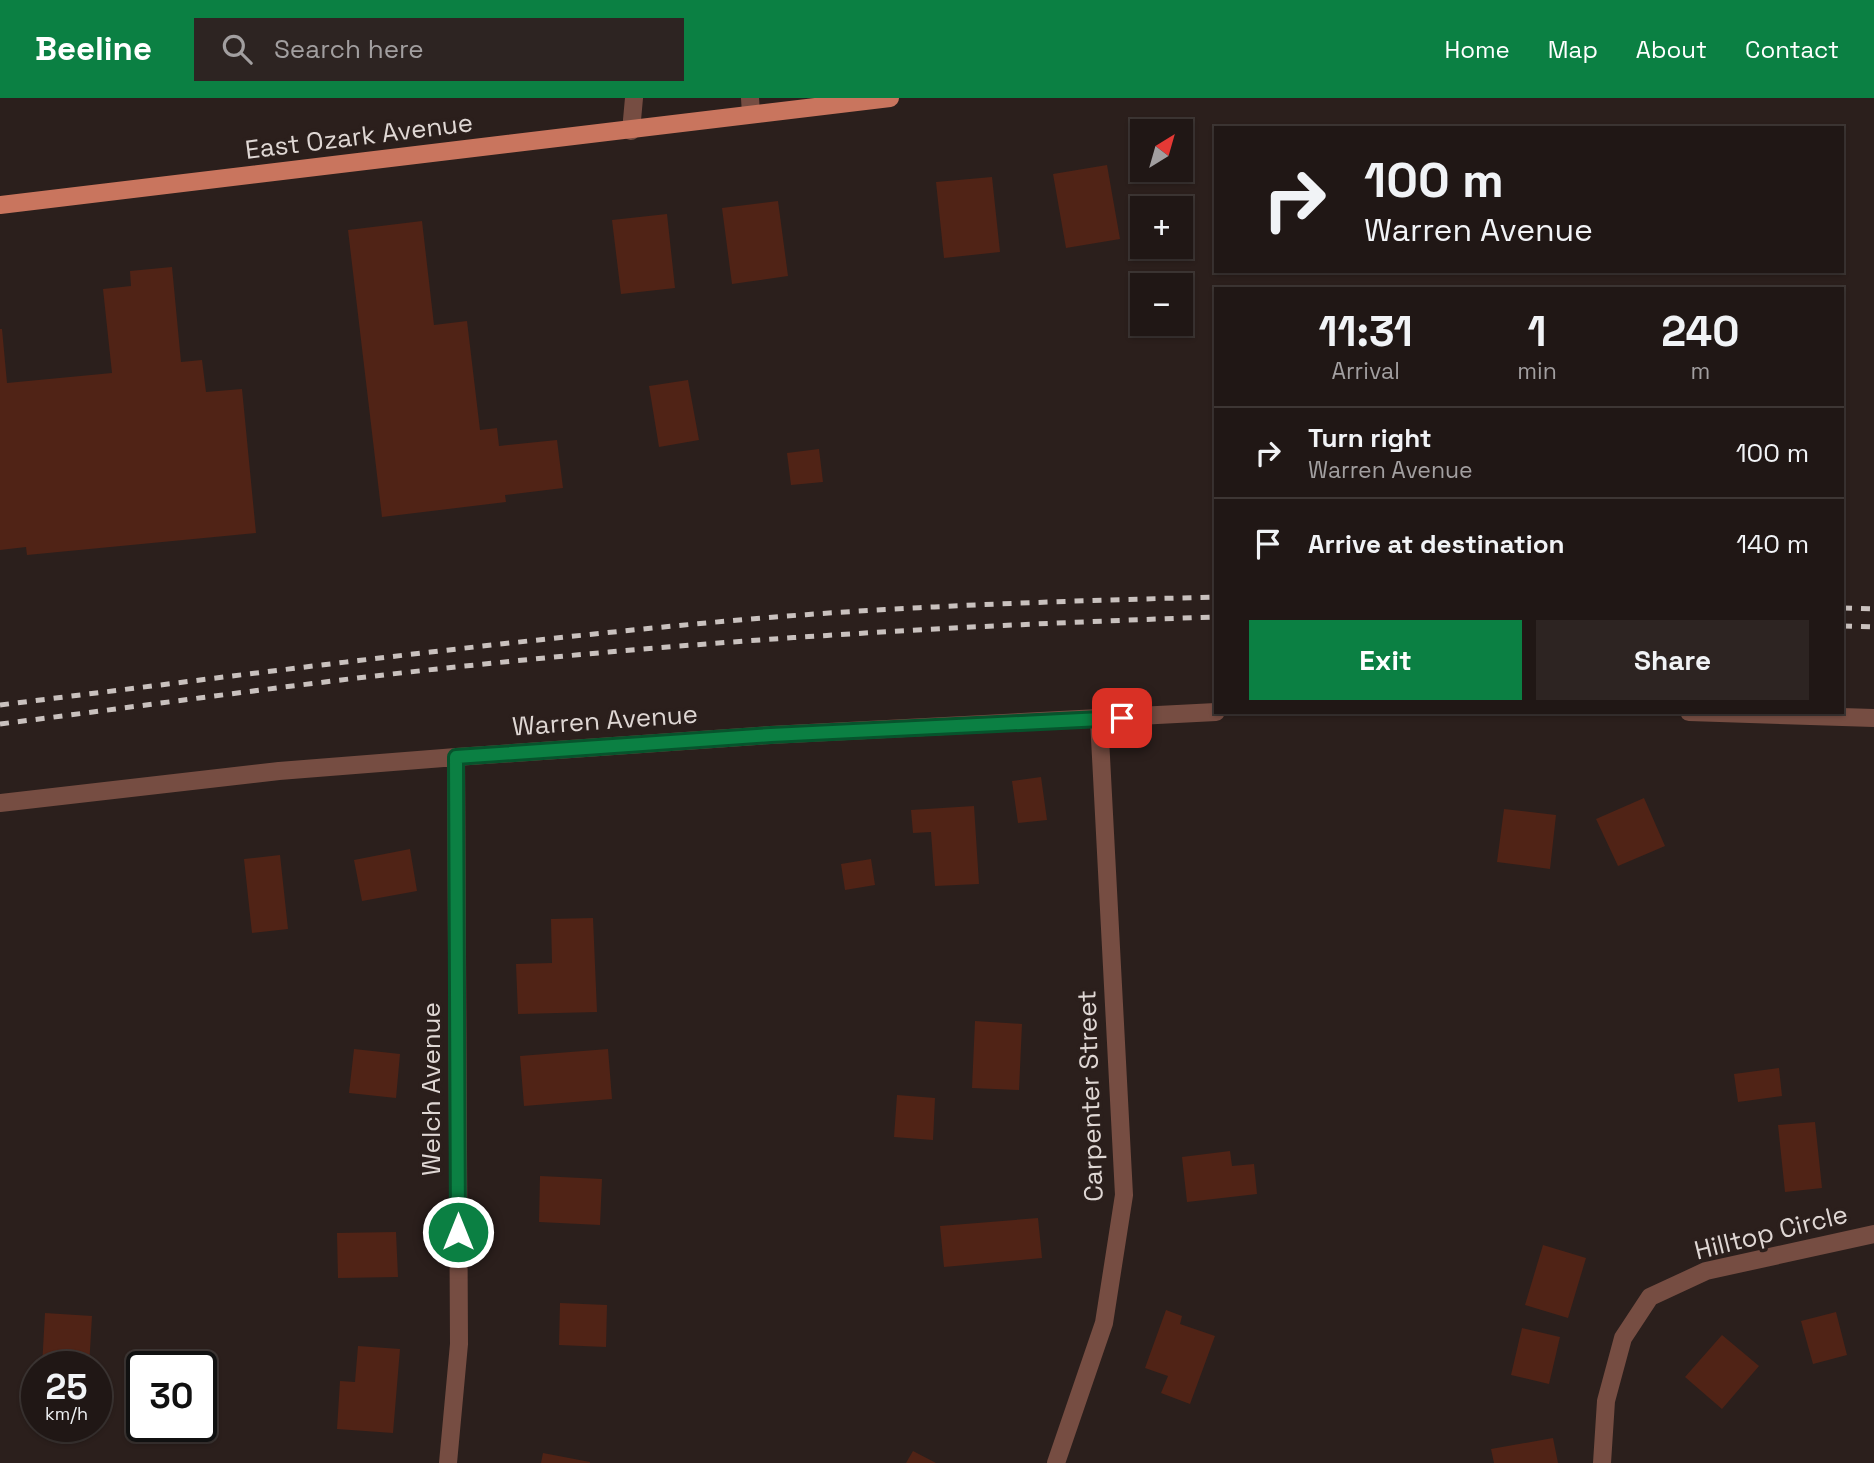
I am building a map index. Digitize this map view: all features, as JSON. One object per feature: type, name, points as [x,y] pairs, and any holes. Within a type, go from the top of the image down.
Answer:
[{"type":"main road","name":"East Ozark Avenue","points":[[0,205],[631,131],[750,106],[884,98]]},
{"type":"street","points":[[631,131],[634,98]]},
{"type":"street","name":"Warren Avenue","points":[[0,803],[279,771],[456,757],[771,735],[1214,712]]},
{"type":"street","points":[[1751,714],[1874,718]]},
{"type":"street","name":"Carpenter Street","points":[[1056,1463],[1104,1323],[1124,1195],[1099,719]]},
{"type":"street","name":"Welch Avenue","points":[[448,1463],[459,1344],[456,757]]},
{"type":"street","name":"Hilltop Circle","points":[[1602,1463],[1606,1401],[1623,1338],[1650,1297],[1706,1271],[1874,1234]]},
{"type":"building","points":[[1107,165],[1120,239],[1066,248],[1053,174]]},
{"type":"building","points":[[992,177],[1000,252],[944,258],[936,182]]},
{"type":"building","points":[[778,201],[788,276],[732,284],[722,208]]},
{"type":"building","points":[[667,214],[675,288],[621,294],[612,220]]},
{"type":"building","points":[[422,221],[434,325],[467,321],[480,430],[497,428],[499,446],[557,440],[563,488],[505,495],[506,502],[382,517],[348,230]]},
{"type":"building","points":[[172,267],[181,362],[202,360],[206,392],[242,389],[256,533],[27,555],[26,547],[0,550],[0,329],[7,383],[112,373],[103,289],[131,286],[130,271]]},
{"type":"building","points":[[688,380],[699,440],[659,447],[649,386]]},
{"type":"building","points":[[819,449],[823,482],[791,485],[787,453]]},
{"type":"building","points":[[1041,777],[1047,820],[1018,823],[1012,781]]},
{"type":"building","points":[[1644,798],[1665,846],[1618,866],[1596,819]]},
{"type":"building","points":[[974,806],[979,884],[935,886],[931,832],[913,833],[911,810]]},
{"type":"building","points":[[1504,809],[1556,815],[1550,869],[1497,862]]},
{"type":"building","points":[[410,849],[417,891],[362,901],[354,860]]},
{"type":"building","points":[[280,855],[288,929],[252,933],[244,859]]},
{"type":"building","points":[[871,859],[875,885],[845,890],[841,864]]},
{"type":"building","points":[[593,918],[597,1012],[518,1014],[516,964],[552,963],[551,919]]},
{"type":"building","points":[[975,1021],[1022,1024],[1019,1090],[972,1088]]},
{"type":"building","points":[[354,1049],[400,1054],[396,1098],[349,1093]]},
{"type":"building","points":[[608,1049],[612,1099],[524,1106],[520,1056]]},
{"type":"building","points":[[1779,1068],[1782,1096],[1738,1102],[1734,1074]]},
{"type":"building","points":[[897,1095],[935,1098],[933,1140],[894,1137]]},
{"type":"building","points":[[1815,1122],[1822,1188],[1785,1192],[1778,1125]]},
{"type":"building","points":[[1230,1151],[1232,1166],[1254,1164],[1257,1194],[1187,1202],[1182,1157]]},
{"type":"building","points":[[540,1176],[602,1179],[600,1225],[539,1222]]},
{"type":"building","points":[[1038,1218],[1042,1258],[944,1267],[940,1226]]},
{"type":"building","points":[[396,1232],[398,1277],[338,1278],[337,1233]]},
{"type":"building","points":[[1543,1245],[1586,1258],[1568,1318],[1525,1305]]},
{"type":"building","points":[[560,1303],[607,1305],[606,1347],[559,1345]]},
{"type":"building","points":[[1166,1310],[1182,1316],[1180,1324],[1215,1336],[1190,1404],[1161,1393],[1168,1376],[1145,1368]]},
{"type":"building","points":[[1836,1312],[1847,1355],[1813,1364],[1801,1321]]},
{"type":"building","points":[[45,1313],[92,1316],[90,1351],[43,1351]]},
{"type":"building","points":[[1522,1328],[1560,1337],[1549,1384],[1511,1375]]},
{"type":"building","points":[[1722,1335],[1759,1366],[1722,1409],[1685,1377]]},
{"type":"building","points":[[358,1346],[400,1349],[393,1433],[337,1429],[340,1381],[355,1382]]},
{"type":"building","points":[[1553,1438],[1558,1463],[1494,1463],[1491,1449]]},
{"type":"building","points":[[913,1451],[936,1463],[906,1463]]},
{"type":"building","points":[[543,1453],[590,1462],[590,1463],[541,1463]]},
{"type":"railway","points":[[0,705],[468,648],[750,619],[983,605],[1214,597]]},
{"type":"railway","points":[[1844,608],[1874,609]]},
{"type":"railway","points":[[0,724],[356,678],[567,656],[752,640],[1031,624],[1214,617]]},
{"type":"railway","points":[[1844,626],[1874,627]]},
{"type":"route","points":[[458,1232],[456,757],[771,735],[1122,718]]}]
